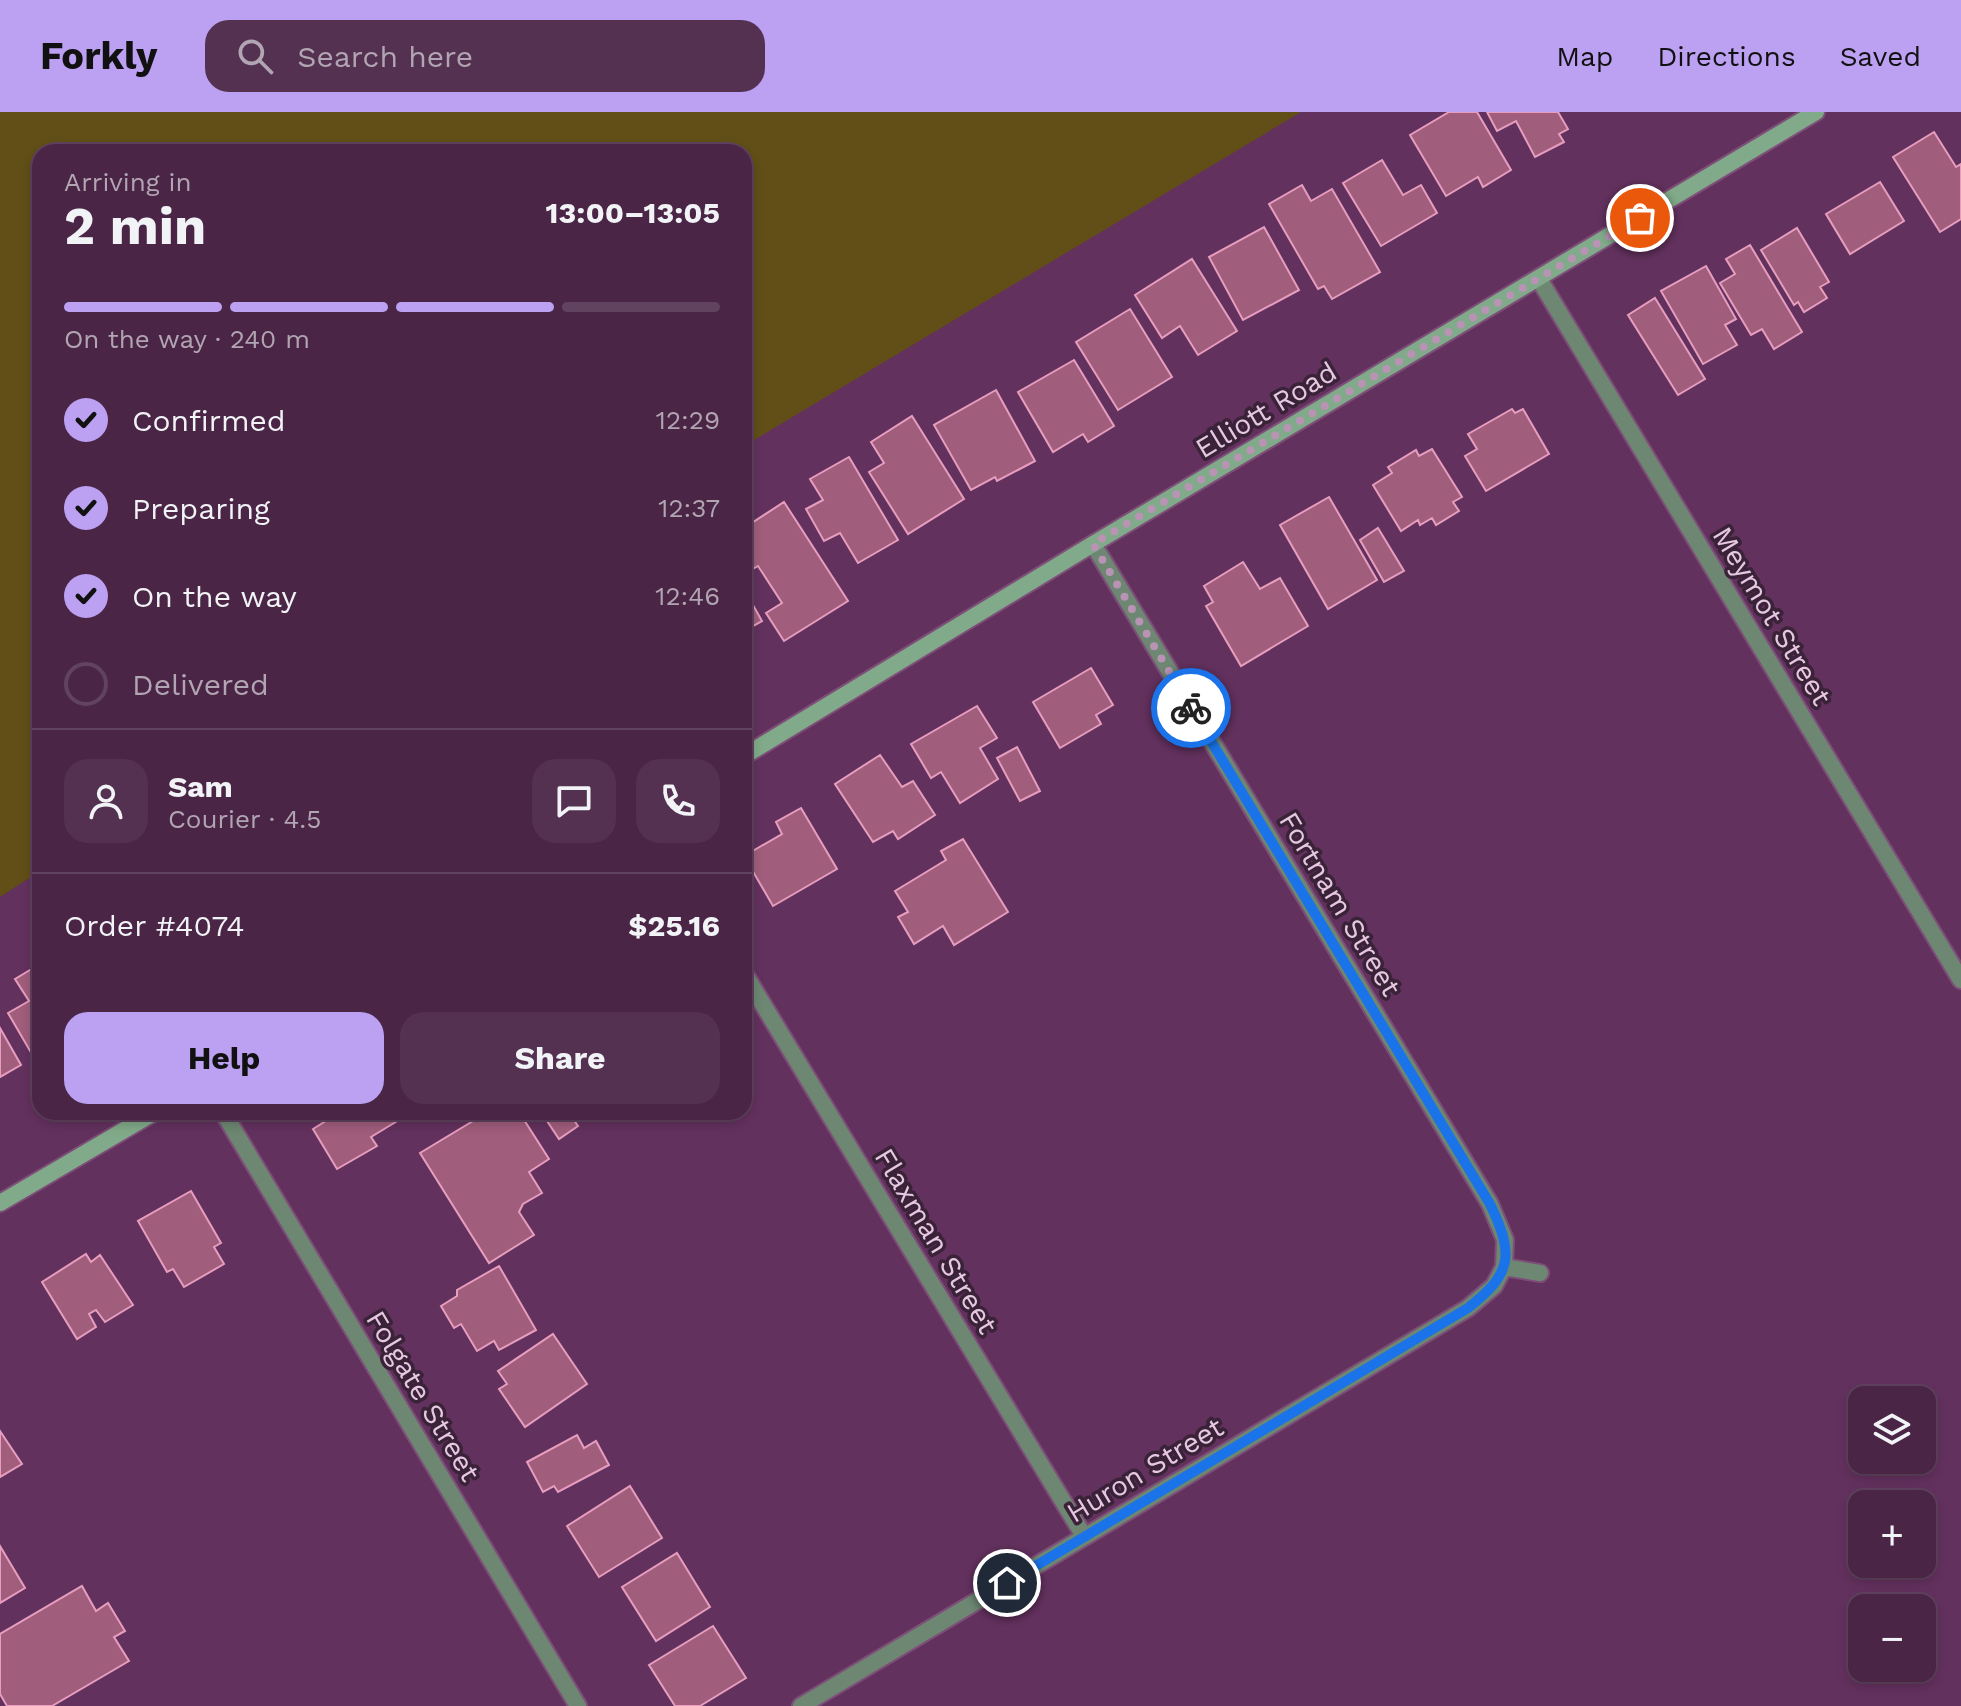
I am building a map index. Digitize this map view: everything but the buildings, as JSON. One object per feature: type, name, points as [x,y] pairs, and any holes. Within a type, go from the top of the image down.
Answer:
[{"type":"street","name":"Elliott Road","points":[[752,751],[1816,112]]},
{"type":"street","name":"Meymot Street","points":[[1539,279],[1961,980]]},
{"type":"street","name":"Fortnam Street","points":[[1093,544],[1490,1204],[1505,1240],[1504,1267]]},
{"type":"street","name":"Flaxman Street","points":[[752,986],[1084,1536]]},
{"type":"street","points":[[0,1203],[141,1120]]},
{"type":"street","name":"Folgate Street","points":[[228,1120],[578,1706]]},
{"type":"street","points":[[1504,1267],[1540,1273]]},
{"type":"street","name":"Huron Street","points":[[801,1706],[1468,1308],[1494,1286],[1504,1267]]},
{"type":"shaded area","points":[[0,112],[1301,112],[752,441],[752,144],[32,144],[32,876],[0,897]]},
{"type":"way so far","points":[[1191,708],[1093,544],[1640,218]]},
{"type":"route","points":[[1007,1583],[1468,1308],[1494,1286],[1504,1267],[1505,1240],[1490,1204],[1191,708]]}]
